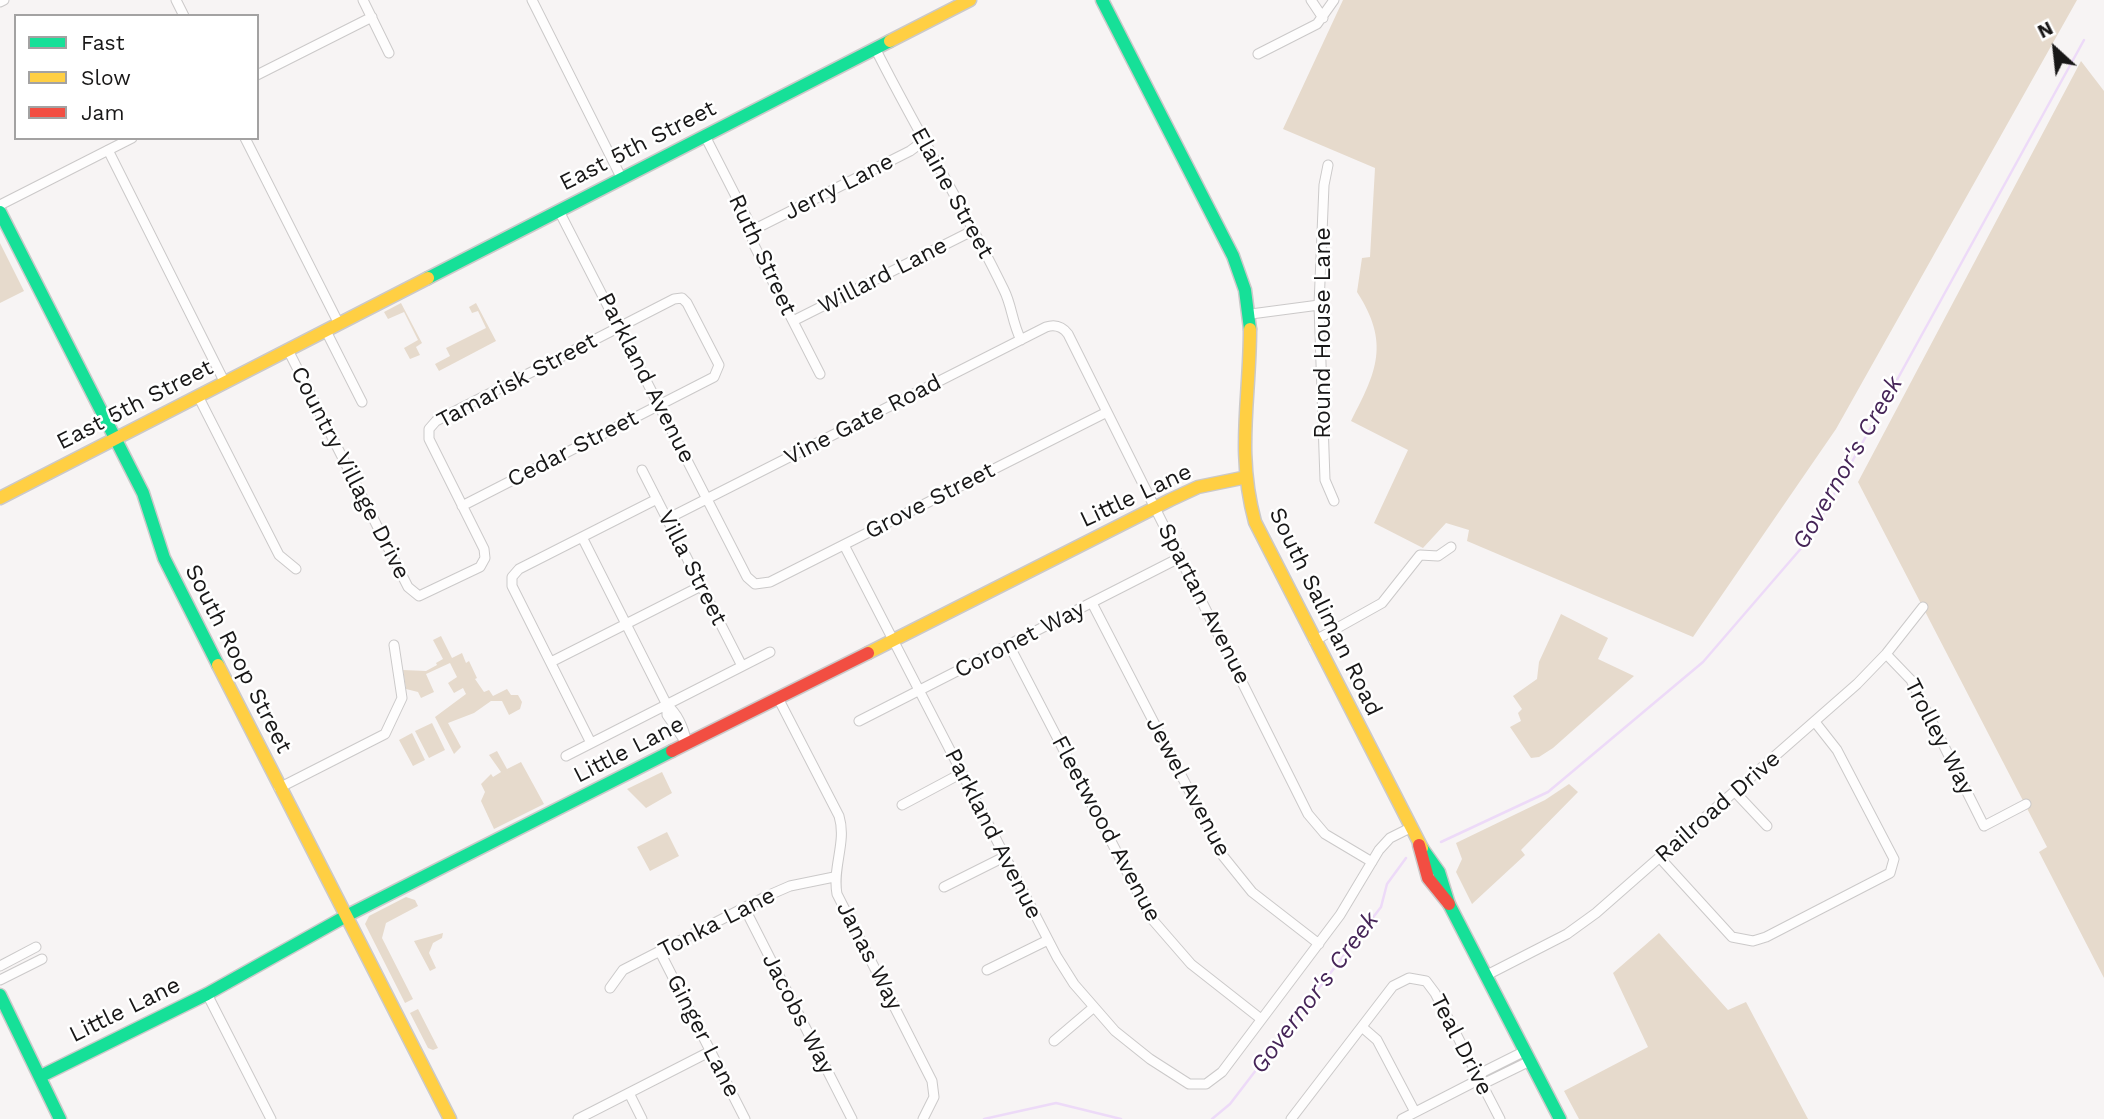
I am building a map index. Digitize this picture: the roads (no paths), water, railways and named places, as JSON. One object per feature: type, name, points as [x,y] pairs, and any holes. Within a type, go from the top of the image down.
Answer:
[{"type":"main road","name":"East 5th Street","points":[[0,498],[970,0]]},
{"type":"main road","name":"South Saliman Road","points":[[1102,0],[1233,256],[1245,286],[1251,314],[1252,348],[1240,450],[1242,478],[1260,534],[1419,845],[1435,862],[1447,886],[1449,904],[1560,1119]]},
{"type":"main road","name":"South Roop Street","points":[[0,212],[147,501],[164,558],[450,1119]]},
{"type":"main road","name":"Little Lane","points":[[41,1076],[207,994],[348,915],[1155,507],[1198,487],[1242,478]]},
{"type":"main road","points":[[0,995],[60,1119]]},
{"type":"street","points":[[363,0],[389,53]]},
{"type":"street","points":[[532,0],[622,178]]},
{"type":"street","points":[[1311,0],[1323,18]]},
{"type":"street","points":[[1258,54],[1323,18],[1334,0]]},
{"type":"street","points":[[259,74],[372,17]]},
{"type":"street","name":"Elaine Street","points":[[875,48],[917,131],[925,140],[974,230],[1007,296],[1011,318],[1021,340]]},
{"type":"street","name":"Ruth Street","points":[[705,136],[751,231],[754,245],[820,374]]},
{"type":"street","points":[[0,205],[128,140]]},
{"type":"street","points":[[246,140],[339,324]]},
{"type":"street","name":"Jerry Lane","points":[[751,231],[910,151],[925,140]]},
{"type":"street","points":[[108,150],[225,383]]},
{"type":"street","name":"Round House Lane","points":[[1328,165],[1324,185],[1319,304],[1325,480],[1334,501]]},
{"type":"street","name":"Parkland Avenue","points":[[559,211],[752,583]]},
{"type":"street","name":"Willard Lane","points":[[793,321],[974,230]]},
{"type":"street","name":"Tamarisk Street","points":[[462,506],[429,439],[429,429],[436,421],[674,299],[687,303],[719,365],[718,372]]},
{"type":"street","points":[[1251,314],[1319,304]]},
{"type":"street","name":"Vine Gate Road","points":[[667,519],[1049,326],[1059,327]]},
{"type":"street","name":"Spartan Avenue","points":[[1059,327],[1068,334],[1308,814],[1325,834],[1371,862]]},
{"type":"street","points":[[326,331],[362,402]]},
{"type":"street","name":"Country Village Drive","points":[[288,350],[408,587],[419,596],[480,567],[485,558],[484,549],[462,506]]},
{"type":"street","name":"Cedar Street","points":[[462,506],[714,377],[718,372]]},
{"type":"street","points":[[198,397],[279,555],[296,569]]},
{"type":"street","name":"Grove Street","points":[[752,583],[770,582],[1107,412]]},
{"type":"street","name":"Villa Street","points":[[642,470],[742,666]]},
{"type":"street","points":[[592,743],[512,586],[513,575],[519,569],[657,499]]},
{"type":"street","points":[[582,537],[667,705],[675,712],[687,744]]},
{"type":"street","name":"Parkland Avenue","points":[[844,545],[1048,940],[1074,984],[1094,1007],[1133,1047],[1189,1084],[1212,1081],[1261,1019]]},
{"type":"street","points":[[1314,641],[1382,603],[1420,555],[1438,555],[1451,547]]},
{"type":"street","name":"Coronet Way","points":[[859,721],[1181,557]]},
{"type":"street","points":[[551,662],[701,586]]},
{"type":"street","name":"Jewel Avenue","points":[[1093,603],[1223,856],[1251,892],[1319,944]]},
{"type":"street","name":"Railroad Drive","points":[[1487,975],[1570,932],[1660,858],[1815,722],[1886,654],[1923,607]]},
{"type":"street","points":[[279,788],[385,734],[402,698],[394,645]]},
{"type":"street","name":"Fleetwood Avenue","points":[[1009,645],[1151,918],[1191,964],[1261,1019]]},
{"type":"street","points":[[566,756],[770,652]]},
{"type":"street","name":"Trolley Way","points":[[1886,654],[1911,680],[1984,826],[2026,804]]},
{"type":"street","name":"Janas Way","points":[[778,698],[839,816],[842,832],[834,877],[837,894],[932,1080],[934,1097],[923,1119]]},
{"type":"street","points":[[1660,858],[1732,937],[1740,941],[1766,937],[1892,872],[1894,859],[1836,750],[1815,722]]},
{"type":"street","points":[[902,804],[962,773]]},
{"type":"street","points":[[1735,792],[1767,826]]},
{"type":"street","points":[[1261,1019],[1319,944],[1388,840],[1410,828]]},
{"type":"street","points":[[944,887],[1004,857]]},
{"type":"street","name":"Tonka Lane","points":[[610,988],[623,970],[790,886],[834,877]]},
{"type":"street","name":"Jacobs Way","points":[[745,909],[852,1119]]},
{"type":"street","points":[[987,970],[1048,940]]},
{"type":"street","points":[[0,966],[36,947]]},
{"type":"street","name":"Ginger Lane","points":[[660,952],[745,1119]]},
{"type":"street","points":[[0,980],[43,959]]},
{"type":"street","name":"Teal Drive","points":[[1362,1027],[1393,986],[1403,979],[1426,981],[1435,993],[1500,1119]]},
{"type":"street","points":[[207,994],[271,1119]]},
{"type":"street","points":[[1054,1041],[1094,1007]]},
{"type":"street","points":[[1291,1119],[1362,1027],[1377,1040],[1415,1112]]},
{"type":"street","points":[[578,1119],[711,1051]]},
{"type":"street","points":[[1402,1119],[1478,1080],[1483,1072],[1528,1056]]},
{"type":"street","points":[[1478,1080],[1487,1082],[1528,1056]]},
{"type":"street","points":[[1498,1065],[1503,1074]]},
{"type":"street","points":[[629,1093],[642,1119]]},
{"type":"waterway","name":"Governor's Creek","points":[[1441,842],[1548,792],[1703,662],[1810,538],[2084,40]]},
{"type":"waterway","name":"Governor's Creek","points":[[1212,1119],[1230,1104],[1381,907],[1387,884],[1406,858]]},
{"type":"waterway","name":"Governor's Creek","points":[[984,1119],[1056,1103],[1121,1119]]}]
